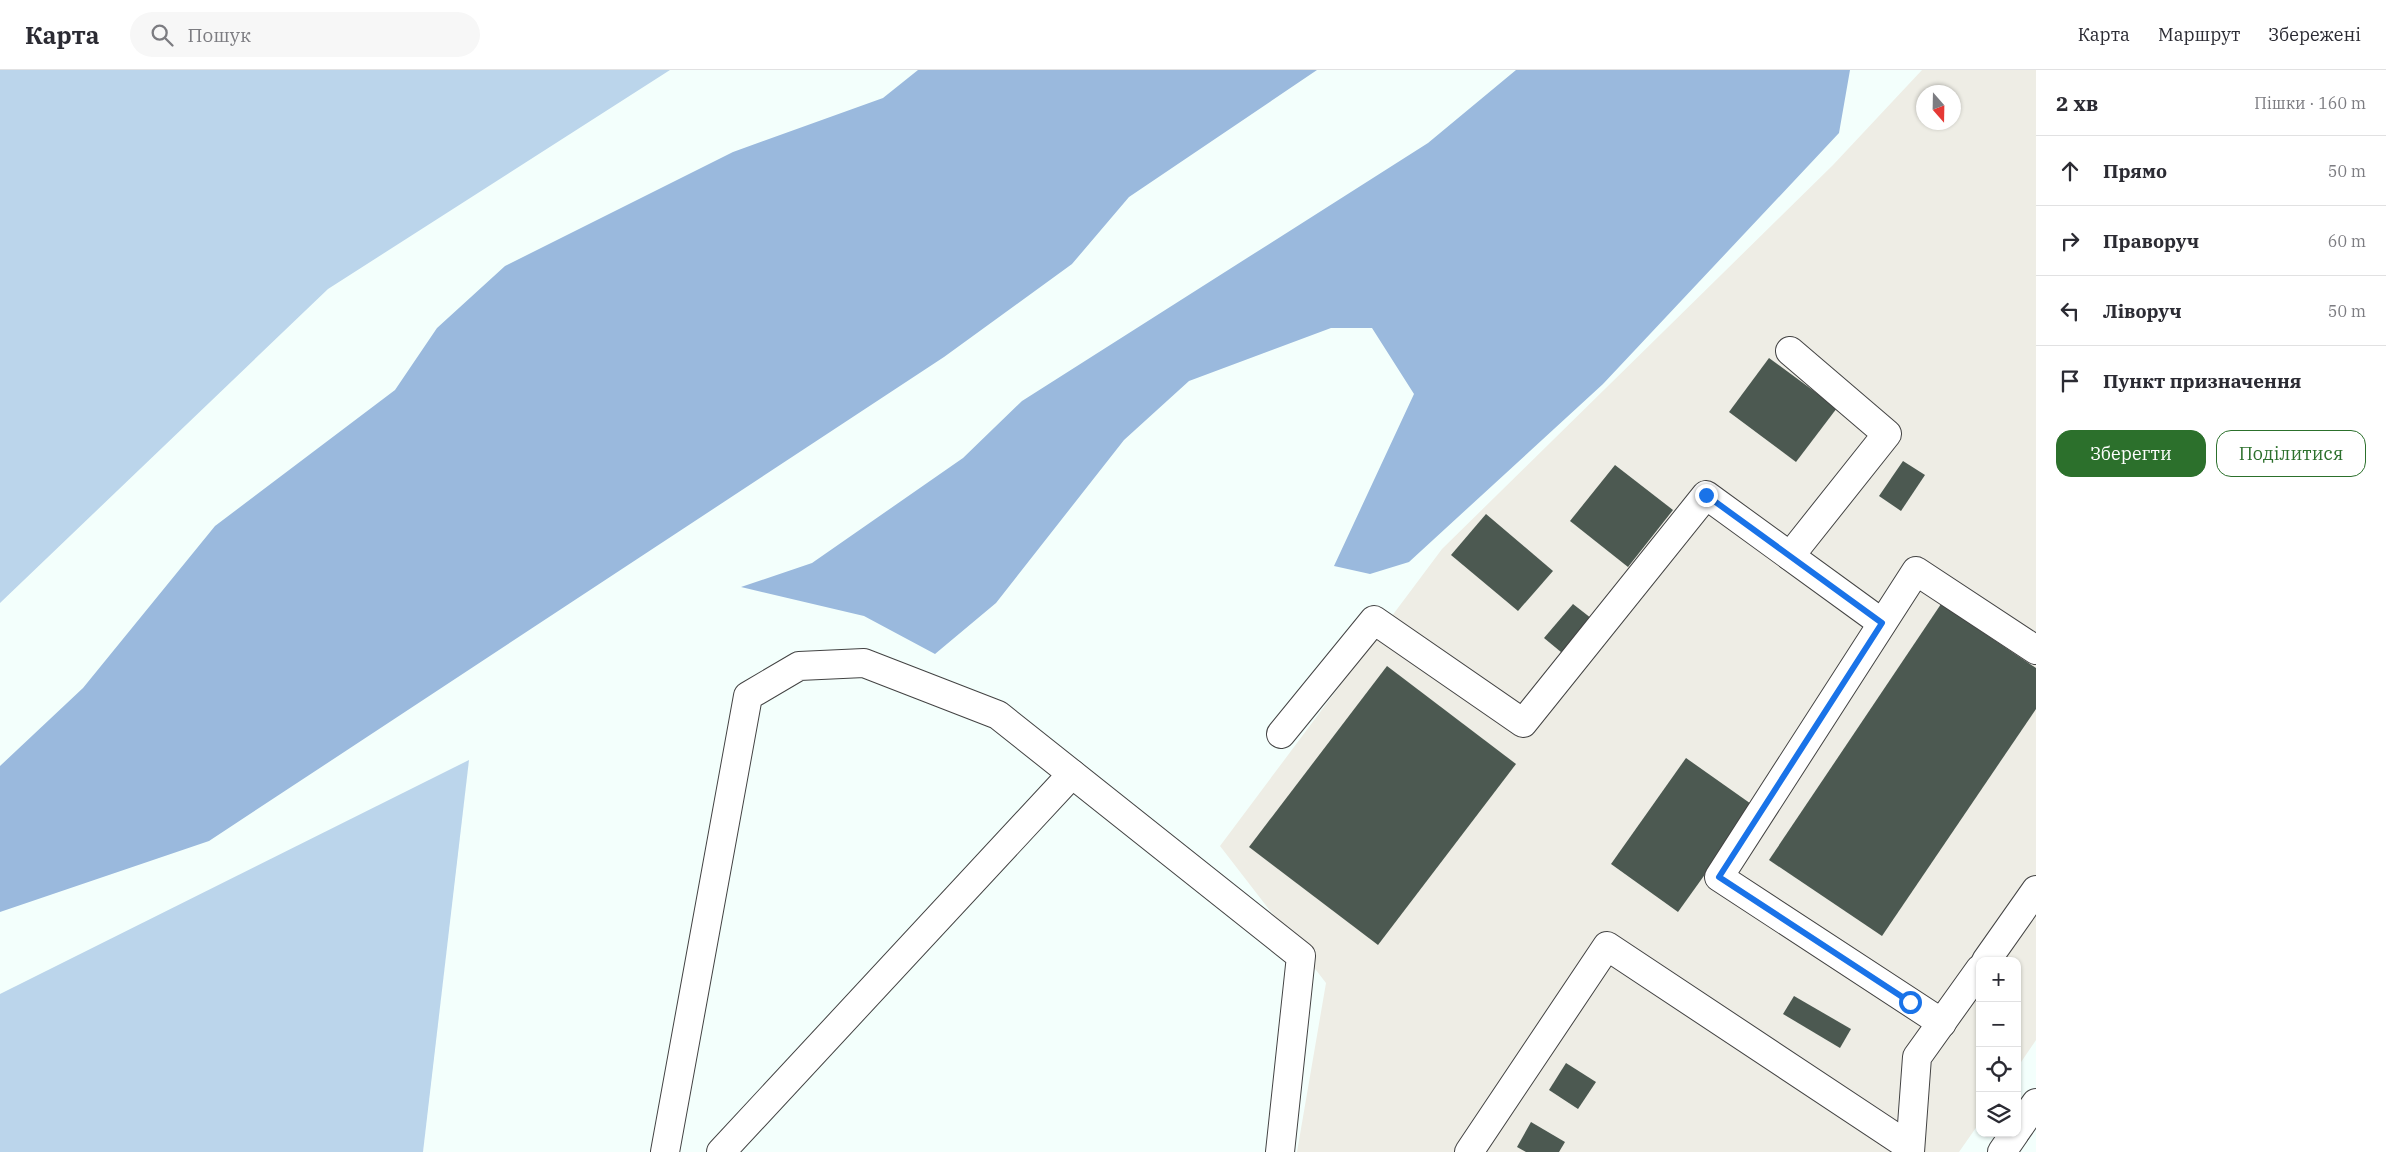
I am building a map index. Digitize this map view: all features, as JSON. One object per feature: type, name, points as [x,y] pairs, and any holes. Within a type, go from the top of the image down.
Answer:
[{"type":"street","points":[[1790,351],[1888,434],[1790,556]]},
{"type":"street","points":[[1281,734],[1374,620],[1523,723],[1706,495],[1882,623]]},
{"type":"street","points":[[1942,1023],[1719,877],[1916,571],[2036,650]]},
{"type":"street","points":[[664,1152],[748,696],[799,666],[864,663],[998,714],[1301,956],[1280,1152]]},
{"type":"street","points":[[721,1152],[1072,774]]},
{"type":"street","points":[[1989,957],[2036,890]]},
{"type":"street","points":[[1469,1152],[1607,946],[1910,1150],[1917,1056],[1976,975]]},
{"type":"street","points":[[2021,1125],[2036,1103]]},
{"type":"street","points":[[2002,1152],[2012,1137]]},
{"type":"shaded area","points":[[0,70],[670,70],[328,289],[0,603]]},
{"type":"shaded area","points":[[918,70],[1317,70],[1129,197],[1072,264],[944,357],[209,841],[0,912],[0,766],[83,688],[215,526],[395,390],[437,328],[505,266],[733,152],[883,98]]},
{"type":"shaded area","points":[[1516,70],[1850,70],[1839,133],[1603,384],[1409,562],[1370,574],[1334,566],[1414,394],[1372,328],[1331,328],[1189,381],[1124,440],[996,603],[935,654],[864,616],[741,587],[812,563],[963,458],[1022,401],[1428,143]]},
{"type":"shaded area","points":[[1922,70],[2036,70],[2036,1040],[2021,1062],[2021,957],[1976,957],[1976,1128],[1959,1152],[1297,1152],[1326,983],[1220,846],[1442,549],[1833,165]]},
{"type":"shaded area","points":[[469,760],[423,1152],[0,1152],[0,994]]},
{"type":"building","points":[[1769,358],[1837,408],[1796,462],[1729,412]]},
{"type":"building","points":[[1903,461],[1925,475],[1901,511],[1879,496]]},
{"type":"building","points":[[1615,465],[1673,510],[1628,567],[1570,521]]},
{"type":"building","points":[[1486,514],[1553,571],[1518,611],[1451,555]]},
{"type":"building","points":[[1573,604],[1596,622],[1567,657],[1544,638]]},
{"type":"building","points":[[1941,604],[2036,668],[2036,709],[1882,936],[1769,860]]},
{"type":"building","points":[[1387,666],[1516,764],[1378,945],[1249,847]]},
{"type":"building","points":[[1686,758],[1754,806],[1678,912],[1611,864]]},
{"type":"building","points":[[1794,996],[1851,1029],[1840,1048],[1783,1014]]},
{"type":"building","points":[[1566,1063],[1596,1082],[1578,1109],[1549,1090]]},
{"type":"building","points":[[1531,1122],[1565,1142],[1559,1152],[1526,1152],[1517,1147]]},
{"type":"route","points":[[1706,495],[1882,623],[1719,877],[1910,1002]]}]
